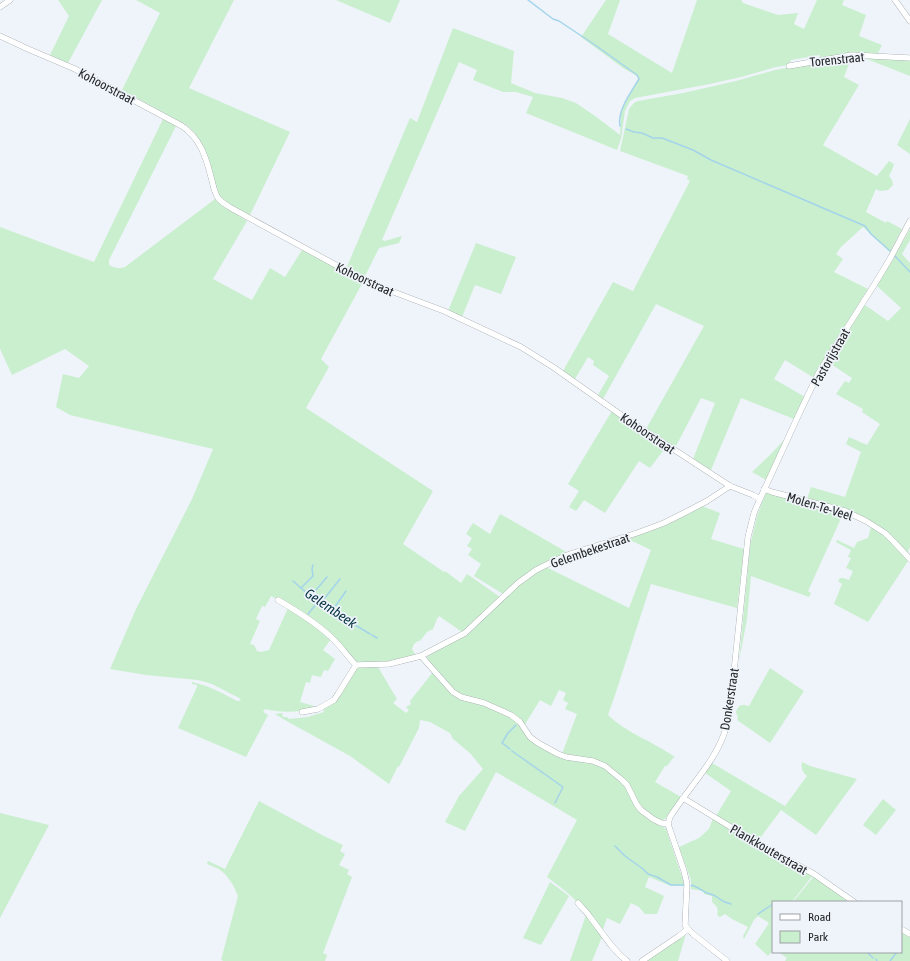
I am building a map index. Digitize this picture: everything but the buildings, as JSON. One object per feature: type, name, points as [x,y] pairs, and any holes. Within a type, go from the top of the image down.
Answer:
[{"type":"street","points":[[0,7],[10,0]]},
{"type":"street","points":[[895,0],[910,21]]},
{"type":"street","name":"Kohoorstraat","points":[[0,36],[75,69],[189,130],[194,135],[202,149],[208,165],[214,190],[218,198],[230,208],[367,282],[455,316],[512,342],[536,355],[624,417],[730,486],[760,499]]},
{"type":"street","name":"Torenstraat","points":[[789,66],[852,55],[910,58]]},
{"type":"street","name":"Pastorijstraat","points":[[760,499],[819,372],[876,282],[910,222]]},
{"type":"street","name":"Gelembekestraat","points":[[356,665],[389,664],[421,656],[465,633],[518,583],[536,570],[570,554],[664,523],[707,501],[730,486]]},
{"type":"street","name":"Molen-Te-Veel","points":[[764,489],[845,511],[866,521],[884,533],[910,559]]},
{"type":"street","name":"Donkerstraat","points":[[668,824],[670,817],[712,757],[720,743],[727,724],[730,710],[748,537],[754,513],[760,499]]},
{"type":"street","points":[[278,600],[324,631],[356,665],[334,700],[318,709],[302,712]]},
{"type":"street","points":[[421,656],[453,692],[497,708],[516,718],[530,737],[551,751],[566,757],[593,761],[605,766],[627,785],[638,805],[646,814],[661,823],[668,824],[686,877],[688,896],[685,925],[727,961]]},
{"type":"street","name":"Plankkouterstraat","points":[[683,798],[814,874],[853,901]]},
{"type":"street","points":[[578,903],[590,916],[608,941],[627,961]]},
{"type":"street","points":[[642,961],[688,929]]},
{"type":"green space","points":[[58,0],[102,0],[68,63],[50,55],[69,16]]},
{"type":"green space","points":[[136,0],[234,0],[189,88],[290,132],[249,217],[228,204],[219,196],[201,142],[188,126],[122,90],[160,13]]},
{"type":"green space","points":[[336,0],[400,0],[390,23]]},
{"type":"green space","points":[[606,0],[620,0],[608,34],[672,73],[697,0],[741,0],[743,3],[778,15],[798,13],[794,24],[804,29],[817,0],[844,0],[842,5],[866,15],[859,36],[882,45],[877,55],[819,60],[820,55],[791,60],[789,65],[776,67],[741,77],[635,98],[630,101],[625,111],[621,139],[617,150],[526,113],[533,97],[516,92],[503,92],[473,80],[477,70],[459,62],[382,240],[385,241],[402,236],[399,243],[379,248],[364,278],[346,269],[410,118],[417,122],[453,28],[514,51],[511,83],[535,93],[562,98],[576,103],[620,135],[621,111],[639,77],[623,68],[581,37]]},
{"type":"green space","points":[[852,56],[844,77],[859,85],[823,145],[877,176],[889,161],[894,164],[889,176],[893,185],[888,190],[880,191],[876,189],[866,212],[886,223],[887,221],[902,229],[890,252],[863,227],[841,247],[836,254],[843,259],[834,272],[868,289],[827,354],[814,378],[785,360],[774,379],[805,397],[794,419],[741,398],[711,470],[693,459],[715,403],[701,398],[675,448],[646,429],[704,326],[656,304],[603,399],[598,395],[609,376],[593,365],[594,361],[588,357],[575,379],[563,371],[613,282],[633,291],[690,181],[687,179],[688,176],[620,151],[629,109],[638,101],[683,93],[736,81],[775,70]]},
{"type":"green space","points":[[859,56],[910,59],[910,76]]},
{"type":"green space","points":[[163,119],[176,126],[109,260],[109,265],[117,268],[125,267],[215,199],[247,221],[213,279],[252,300],[270,268],[285,277],[302,250],[363,282],[321,359],[329,367],[306,408],[433,491],[403,544],[461,583],[467,574],[500,597],[462,632],[439,616],[433,629],[427,632],[420,641],[414,644],[412,649],[416,656],[388,663],[358,663],[338,641],[289,605],[271,596],[265,607],[262,606],[256,619],[260,621],[250,644],[254,645],[257,651],[261,652],[269,650],[288,608],[331,639],[323,650],[335,659],[328,671],[324,670],[321,677],[312,675],[310,683],[306,682],[300,702],[314,706],[314,709],[290,712],[265,709],[263,712],[268,715],[246,757],[178,728],[197,687],[197,685],[192,684],[192,682],[210,688],[237,701],[241,699],[212,684],[198,680],[146,675],[110,669],[136,609],[192,499],[213,449],[70,415],[56,407],[63,374],[79,378],[89,366],[65,349],[12,375],[0,349],[0,227],[94,262]]},
{"type":"green space","points":[[910,119],[910,154],[897,145]]},
{"type":"green space","points":[[910,229],[910,240],[902,254],[910,263],[910,547],[907,554],[875,524],[867,519],[842,508],[807,499],[811,487],[845,497],[861,452],[846,444],[849,437],[867,445],[880,424],[862,412],[863,409],[836,394],[845,381],[849,383],[852,378],[828,362],[865,305],[888,321],[901,308],[877,286]]},
{"type":"green space","points":[[476,243],[516,257],[501,294],[475,285],[462,317],[448,311]]},
{"type":"green space","points":[[612,411],[666,447],[650,468],[639,461],[605,513],[584,500],[576,511],[569,507],[579,491],[568,484]]},
{"type":"green space","points":[[785,439],[766,480],[752,472],[770,455]]},
{"type":"green space","points":[[766,493],[841,512],[843,514],[808,591],[811,593],[809,597],[751,576],[747,619],[739,661],[750,546],[757,516]]},
{"type":"green space","points":[[702,506],[720,513],[711,539],[744,549],[737,608],[651,584],[608,715],[623,727],[675,757],[667,766],[665,766],[655,782],[681,797],[666,818],[661,821],[646,812],[639,803],[631,787],[618,773],[615,775],[625,785],[645,816],[666,829],[685,886],[671,886],[649,877],[645,887],[664,896],[657,914],[645,914],[639,907],[631,903],[620,924],[607,918],[602,932],[577,902],[547,877],[577,820],[496,772],[465,831],[445,822],[459,796],[483,769],[470,753],[453,739],[450,733],[430,722],[420,720],[419,728],[389,784],[350,756],[275,714],[282,713],[283,717],[287,717],[289,719],[308,717],[324,712],[323,709],[338,699],[356,668],[359,667],[378,667],[397,699],[393,703],[406,713],[409,710],[406,707],[411,704],[410,701],[433,672],[449,692],[489,707],[516,721],[524,732],[558,756],[588,758],[562,754],[577,714],[565,709],[568,703],[563,700],[566,693],[559,690],[551,706],[540,700],[524,726],[518,717],[500,707],[456,692],[428,660],[427,656],[453,642],[516,588],[546,567],[629,608],[651,550],[628,539],[666,525]]},
{"type":"green space","points":[[500,514],[568,553],[554,558],[533,569],[503,594],[474,576],[481,564],[468,555],[472,549],[467,546],[472,538],[466,534],[473,523],[490,534]]},
{"type":"green space","points":[[871,527],[889,540],[908,561],[868,622],[834,604],[842,584],[838,581],[840,578],[849,580],[853,571],[846,568],[851,558],[848,557],[851,550],[836,542],[837,540],[854,548],[857,542],[868,538]]},
{"type":"green space","points":[[770,668],[804,691],[770,743],[737,720],[738,718],[736,712],[738,707],[741,705],[749,706]]},
{"type":"green space","points":[[802,762],[810,766],[857,779],[816,835],[781,810],[758,841],[716,816],[731,791],[705,773],[712,763],[785,806],[807,776],[802,770]]},
{"type":"green space","points":[[883,799],[896,810],[876,835],[863,825]]},
{"type":"green space","points":[[259,801],[343,845],[340,851],[345,854],[339,865],[349,870],[347,874],[352,877],[323,953],[327,955],[325,961],[221,960],[238,896],[226,875],[219,869],[207,864],[208,861],[225,869]]},
{"type":"green space","points":[[0,813],[49,825],[0,918]]},
{"type":"green space","points":[[713,818],[813,875],[793,901],[772,901],[772,951],[768,956],[755,944],[769,923],[758,916],[754,920],[744,939],[743,936],[748,927],[725,914],[720,917],[717,915],[718,909],[712,902],[712,896],[704,894],[703,891],[691,889],[691,880],[679,847],[699,838],[709,829]]},
{"type":"green space","points":[[814,876],[850,901],[794,901]]},
{"type":"green space","points":[[550,882],[569,896],[541,945],[523,938]]},
{"type":"green space","points":[[586,915],[602,937],[592,961],[570,961]]},
{"type":"green space","points":[[902,931],[910,935],[910,961],[785,961],[787,958],[780,953],[902,953]]},
{"type":"green space","points":[[686,934],[678,961],[646,961]]},
{"type":"waterway","points":[[528,0],[553,19],[559,21],[637,75],[639,79],[623,108],[620,126]]},
{"type":"waterway","points":[[626,129],[642,133],[653,138],[662,138],[693,150],[711,160],[865,226],[871,234],[890,251]]},
{"type":"waterway","points":[[895,256],[910,272]]},
{"type":"waterway","points":[[301,588],[313,576],[313,565]]},
{"type":"waterway","points":[[310,597],[327,577]]},
{"type":"waterway","points":[[320,604],[340,579]]},
{"type":"waterway","name":"Gelembeek","points":[[293,581],[317,602],[370,634]]},
{"type":"waterway","points":[[332,611],[346,591]]},
{"type":"waterway","points":[[308,614],[317,603]]},
{"type":"waterway","name":"Gelembeek","points":[[372,635],[377,638]]},
{"type":"waterway","name":"Gelembeek","points":[[510,749],[502,743],[508,733],[516,725]]},
{"type":"waterway","name":"Gelembeek","points":[[512,751],[563,787],[555,803]]},
{"type":"waterway","name":"Gelembeek","points":[[615,846],[648,874],[671,885],[685,885]]},
{"type":"waterway","name":"Gelembeek","points":[[691,886],[692,885],[716,896],[724,902],[731,904]]},
{"type":"waterway","name":"Gelembeek","points":[[758,914],[772,905]]},
{"type":"waterway","name":"Gelembeek","points":[[868,953],[873,958]]},
{"type":"waterway","points":[[890,961],[896,953]]}]
